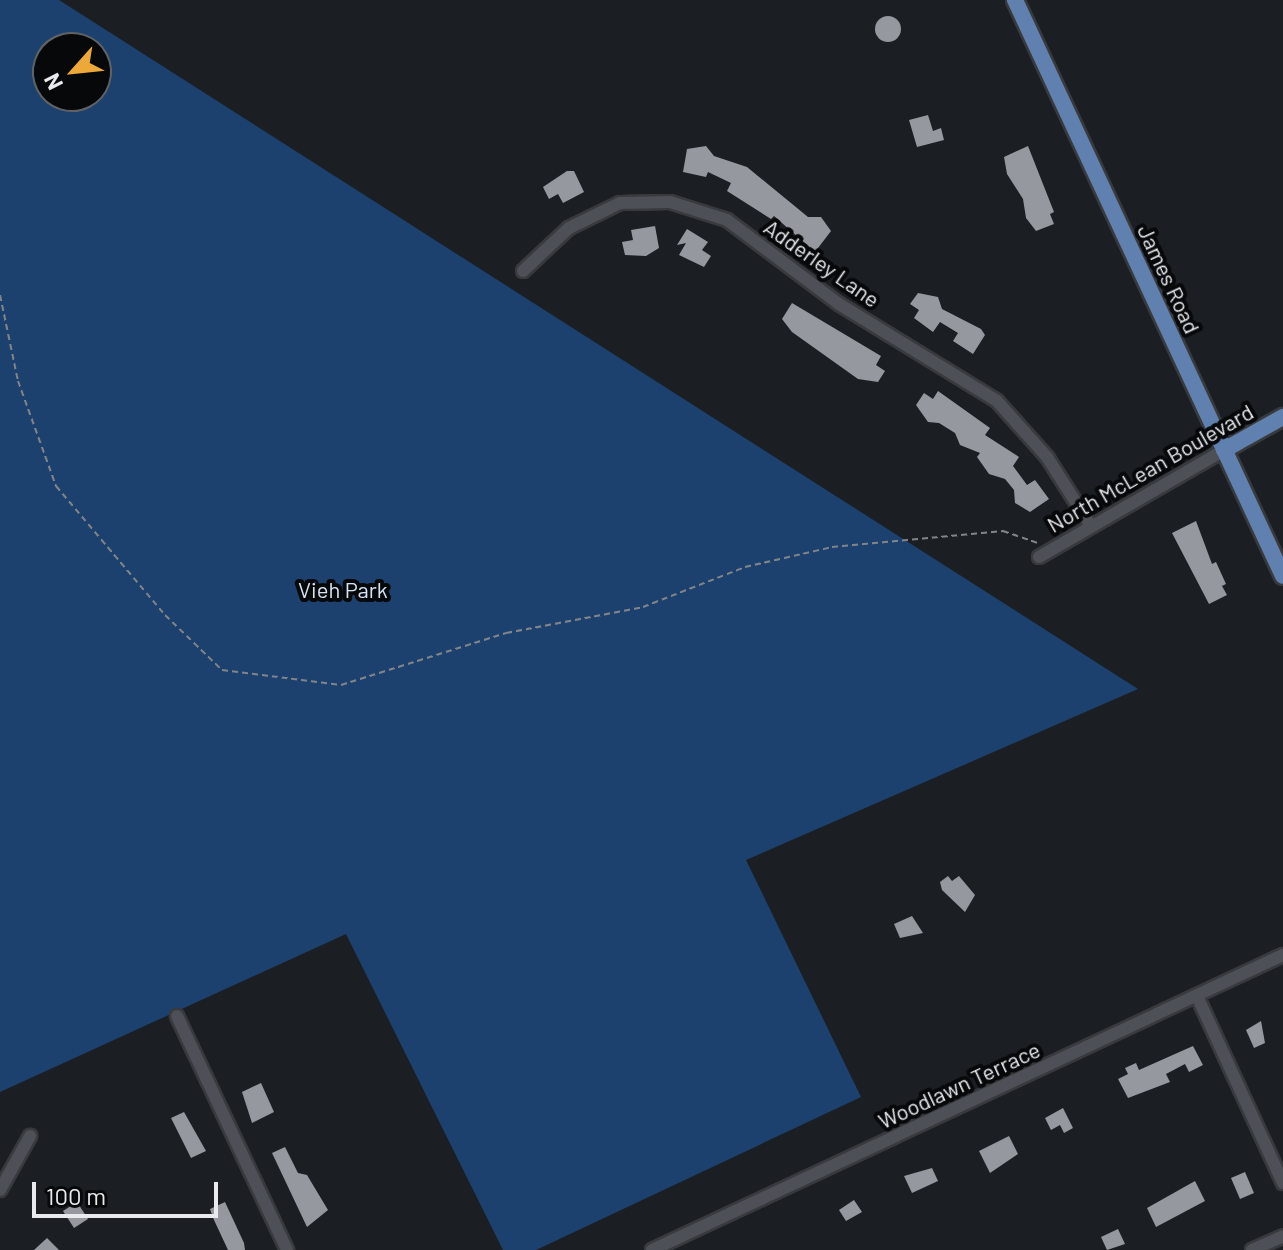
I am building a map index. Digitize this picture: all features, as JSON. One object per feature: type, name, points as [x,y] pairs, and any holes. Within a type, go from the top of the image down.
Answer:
[{"type":"main road","name":"James Road","points":[[1015,0],[1283,576]]},
{"type":"main road","name":"North McLean Boulevard","points":[[1224,450],[1283,417]]},
{"type":"street","name":"Adderley Lane","points":[[523,271],[569,228],[620,203],[670,202],[713,214],[839,304],[997,401],[1047,457],[1091,526]]},
{"type":"street","name":"North McLean Boulevard","points":[[1039,557],[1224,450]]},
{"type":"street","name":"Woodlawn Terrace","points":[[652,1250],[1283,955]]},
{"type":"street","points":[[1197,996],[1283,1183]]},
{"type":"street","points":[[177,1016],[287,1250]]},
{"type":"street","points":[[0,1190],[30,1136]]},
{"type":"street","points":[[1252,1250],[1283,1236]]},
{"type":"path","points":[[0,295],[18,381],[56,486],[138,585],[222,670],[341,685],[506,633],[643,607],[745,567],[832,547],[1003,531],[1053,549]]},
{"type":"green space","name":"Vieh Park","points":[[0,0],[59,0],[109,32],[32,32],[32,112],[112,112],[112,34],[1138,689],[746,860],[861,1097],[536,1250],[503,1250],[346,934],[0,1092]]},
{"type":"building","points":[[888,16],[897,20],[901,29],[897,38],[888,42],[879,38],[875,29],[879,20]]},
{"type":"building","points":[[928,115],[933,131],[941,128],[944,140],[917,147],[909,120]]},
{"type":"building","points":[[706,146],[714,156],[747,167],[808,217],[821,217],[831,231],[815,252],[774,216],[771,219],[727,191],[731,183],[708,172],[706,177],[683,172],[687,149]]},
{"type":"building","points":[[1028,146],[1054,212],[1050,214],[1054,224],[1036,231],[1026,218],[1023,199],[1007,174],[1004,157]]},
{"type":"building","points":[[567,171],[574,171],[584,192],[563,203],[558,194],[549,199],[543,187]]},
{"type":"building","points":[[655,226],[659,248],[646,256],[625,255],[622,242],[633,240],[631,230]]},
{"type":"building","points":[[687,229],[708,242],[702,250],[711,256],[704,267],[679,255],[686,243],[677,245]]},
{"type":"building","points":[[918,293],[938,297],[942,309],[981,329],[985,335],[973,354],[953,341],[958,333],[940,322],[933,332],[914,318],[919,310],[910,304]]},
{"type":"building","points":[[792,303],[881,356],[876,365],[885,371],[878,382],[858,379],[792,332],[782,319]]},
{"type":"building","points":[[938,391],[990,428],[985,435],[1019,457],[1013,466],[1027,485],[1035,480],[1049,499],[1030,512],[1015,503],[1014,490],[1005,479],[989,474],[977,457],[980,453],[960,445],[955,433],[939,423],[928,422],[916,405],[924,393],[933,399]]},
{"type":"building","points":[[1196,521],[1212,564],[1216,562],[1226,584],[1222,586],[1227,595],[1209,604],[1172,533]]},
{"type":"building","points":[[948,876],[952,881],[959,876],[975,895],[965,912],[942,890],[940,882]]},
{"type":"building","points":[[912,916],[923,933],[900,938],[894,924]]},
{"type":"building","points":[[1261,1021],[1265,1043],[1254,1048],[1246,1030]]},
{"type":"building","points":[[1193,1046],[1203,1065],[1189,1072],[1185,1064],[1166,1074],[1170,1082],[1128,1098],[1118,1079],[1128,1074],[1125,1068],[1136,1063],[1139,1070]]},
{"type":"building","points":[[261,1083],[274,1112],[252,1123],[242,1092]]},
{"type":"building","points":[[1063,1108],[1073,1128],[1064,1133],[1060,1125],[1051,1130],[1045,1118]]},
{"type":"building","points":[[184,1112],[206,1151],[191,1158],[171,1118]]},
{"type":"building","points":[[1009,1136],[1018,1154],[990,1173],[979,1151]]},
{"type":"building","points":[[285,1147],[298,1173],[307,1175],[328,1210],[307,1227],[272,1153]]},
{"type":"building","points":[[932,1168],[938,1181],[912,1193],[904,1176]]},
{"type":"building","points":[[1245,1172],[1254,1193],[1240,1199],[1231,1178]]},
{"type":"building","points":[[1195,1181],[1205,1201],[1156,1227],[1147,1208]]},
{"type":"building","points":[[854,1200],[862,1212],[846,1221],[839,1210]]},
{"type":"building","points":[[77,1202],[88,1219],[74,1228],[63,1211]]},
{"type":"building","points":[[225,1202],[245,1250],[228,1250],[214,1220],[210,1209]]},
{"type":"building","points":[[1118,1229],[1125,1244],[1107,1250],[1101,1237]]},
{"type":"building","points":[[47,1238],[59,1250],[34,1250]]}]
